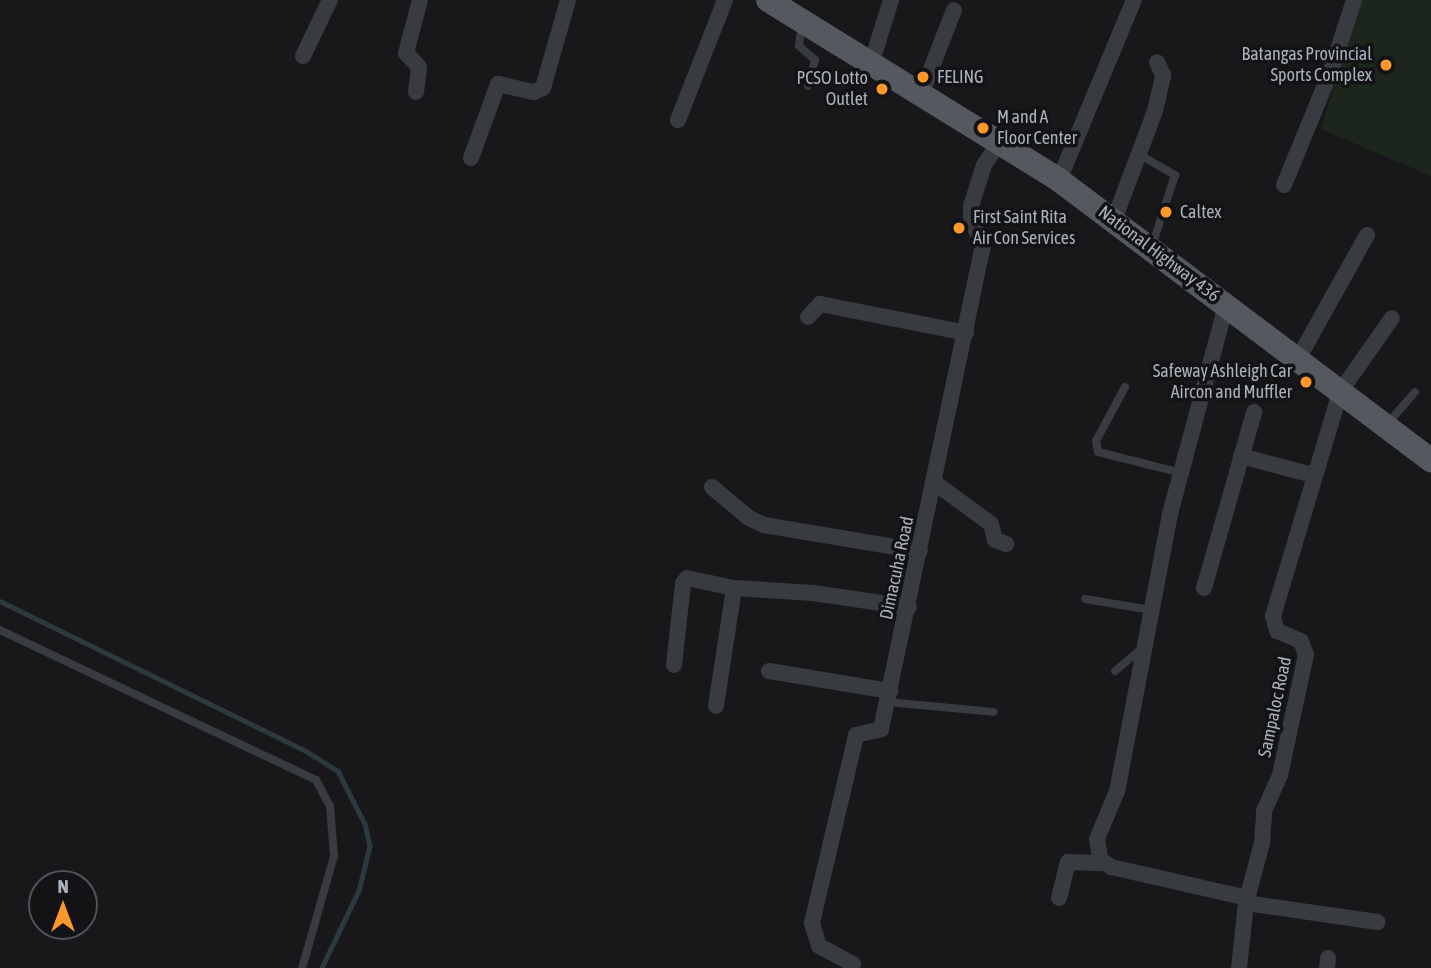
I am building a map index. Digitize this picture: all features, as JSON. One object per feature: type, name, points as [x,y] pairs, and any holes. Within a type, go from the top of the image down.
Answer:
[{"type":"main road","name":"National Highway 436","points":[[768,0],[1059,180],[1152,246],[1431,460]]},
{"type":"street","points":[[303,56],[330,0]]},
{"type":"street","points":[[416,92],[419,67],[406,52],[420,0]]},
{"type":"street","points":[[678,120],[724,0]]},
{"type":"street","points":[[871,64],[891,0]]},
{"type":"street","points":[[1059,180],[1134,0]]},
{"type":"street","points":[[1284,185],[1332,68],[1354,0]]},
{"type":"street","points":[[471,158],[498,84],[534,92],[543,88],[564,1]]},
{"type":"street","points":[[921,95],[954,10]]},
{"type":"street","points":[[1114,220],[1163,80],[1157,62]]},
{"type":"street","name":"Dimacuha Road","points":[[853,964],[819,946],[812,923],[856,735],[880,731],[889,697],[984,246],[971,219],[971,206],[984,165],[999,143]]},
{"type":"street","points":[[1298,359],[1367,234]]},
{"type":"street","points":[[808,317],[820,304],[966,334]]},
{"type":"street","points":[[1103,863],[1098,852],[1098,830],[1117,791],[1151,610],[1182,473],[1226,305]]},
{"type":"street","name":"Sampaloc Road","points":[[1239,968],[1246,901],[1262,843],[1264,811],[1280,775],[1306,655],[1301,641],[1277,631],[1272,623],[1313,475],[1340,392],[1392,318]]},
{"type":"street","points":[[1204,588],[1254,412]]},
{"type":"street","points":[[1241,456],[1313,475]]},
{"type":"street","points":[[935,483],[991,524],[995,540],[1006,544]]},
{"type":"street","points":[[712,487],[749,518],[764,524],[920,551]]},
{"type":"street","points":[[674,665],[684,580],[734,588],[813,593],[909,607]]},
{"type":"street","points":[[716,706],[734,588]]},
{"type":"street","points":[[769,671],[889,697]]},
{"type":"street","points":[[1059,898],[1068,862],[1103,863],[1246,901],[1378,922]]},
{"type":"lane","points":[[803,21],[798,45],[815,60],[808,86]]},
{"type":"lane","points":[[1138,154],[1175,175],[1152,246]]},
{"type":"lane","points":[[1125,387],[1097,441],[1098,452],[1182,473]]},
{"type":"lane","points":[[1386,425],[1415,392]]},
{"type":"lane","points":[[1085,599],[1151,610]]},
{"type":"lane","points":[[0,630],[316,780],[330,806],[334,856],[302,968]]},
{"type":"lane","points":[[1115,670],[1144,647]]},
{"type":"lane","points":[[889,697],[994,712]]},
{"type":"shaded area","name":"Batangas Provincial Sports Complex","points":[[1360,0],[1431,0],[1431,176],[1321,129]]},
{"type":"waterway","points":[[0,601],[306,751],[338,771],[365,824],[370,846],[359,891],[322,968]]},
{"type":"place","name":"Batangas Provincial Sports Complex","points":[[1386,65]]},
{"type":"place","name":"FELING","points":[[923,77]]},
{"type":"place","name":"PCSO Lotto Outlet","points":[[882,89]]},
{"type":"place","name":"M and A Floor Center","points":[[983,128]]},
{"type":"place","name":"Caltex","points":[[1166,212]]},
{"type":"place","name":"First Saint Rita Air Con Services","points":[[959,228]]},
{"type":"place","name":"Safeway Ashleigh Car Aircon and Muffler","points":[[1306,382]]}]
